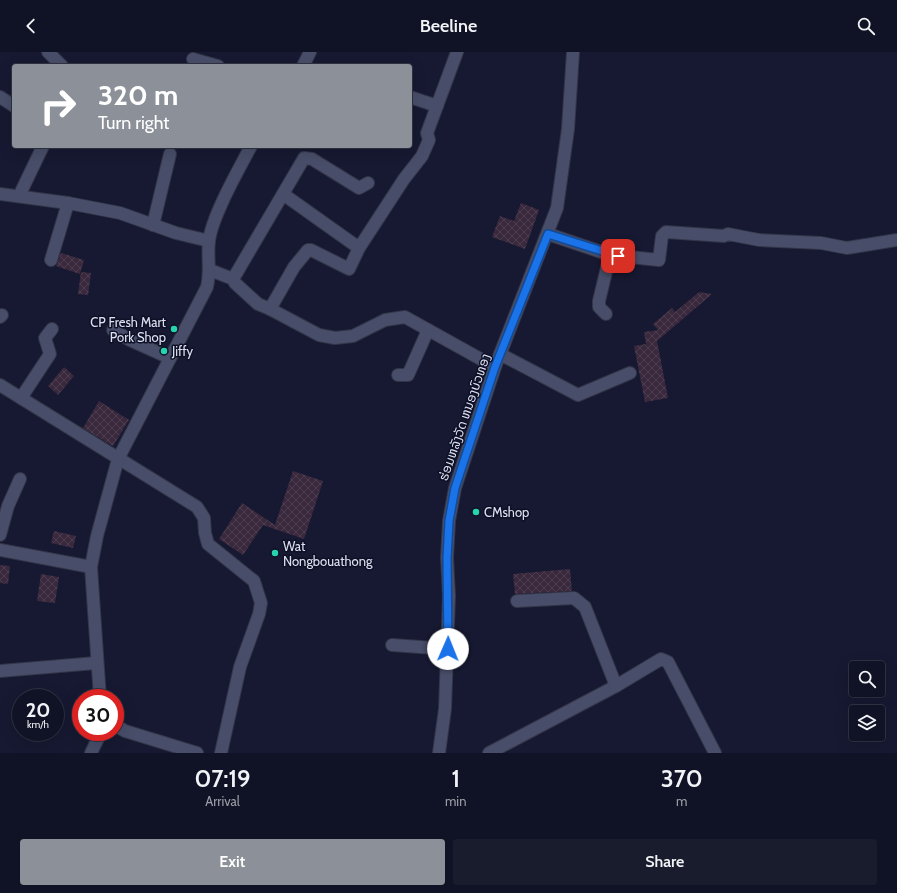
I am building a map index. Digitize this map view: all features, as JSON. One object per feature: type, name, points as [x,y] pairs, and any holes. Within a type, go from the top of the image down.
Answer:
[{"type":"street","points":[[48,52],[60,64]]},
{"type":"street","points":[[304,64],[310,52]]},
{"type":"street","points":[[270,309],[294,267],[308,250],[311,250],[334,263],[349,269],[359,248],[404,179],[422,156],[429,140],[427,132],[457,52]]},
{"type":"street","name":"ຮ່ອມຫລັງວັດ ຫນອງບົວທອງ","points":[[439,753],[446,709],[448,649],[447,558],[449,521],[455,488],[495,367],[557,208],[564,170],[573,52]]},
{"type":"street","points":[[192,60],[209,64]]},
{"type":"street","points":[[0,97],[12,105]]},
{"type":"street","points":[[412,98],[437,106]]},
{"type":"street","points":[[19,196],[42,148]]},
{"type":"street","points":[[99,689],[96,663],[91,567],[97,536],[118,459],[207,287],[210,270],[209,241],[212,228],[235,176],[251,148]]},
{"type":"street","points":[[153,225],[170,154]]},
{"type":"street","points":[[233,279],[304,158],[308,157],[359,188],[368,183]]},
{"type":"street","points":[[0,194],[68,203],[120,213],[153,225],[209,241]]},
{"type":"street","points":[[283,194],[359,248]]},
{"type":"street","points":[[51,260],[68,203]]},
{"type":"street","points":[[548,234],[610,255],[659,260],[662,236],[666,232],[724,236],[728,234],[759,240],[821,243],[848,248],[897,240]]},
{"type":"street","points":[[606,314],[599,307],[599,301],[610,255]]},
{"type":"street","points":[[210,270],[233,279],[235,283],[258,304],[319,335],[335,338],[353,336],[379,322],[398,317],[405,317],[495,367]]},
{"type":"street","points":[[21,398],[50,354],[45,338],[52,329]]},
{"type":"street","points":[[113,330],[130,340],[170,358]]},
{"type":"street","points":[[398,376],[408,375],[428,330]]},
{"type":"street","points":[[500,354],[578,395],[630,373]]},
{"type":"street","points":[[0,385],[197,507],[204,518],[208,544],[254,581],[258,588],[261,603],[259,614],[240,666],[220,753]]},
{"type":"street","points":[[0,535],[8,506],[20,479]]},
{"type":"street","points":[[0,550],[91,567]]},
{"type":"street","points":[[517,601],[574,598],[579,601],[585,607],[616,686]]},
{"type":"street","points":[[392,645],[448,649]]},
{"type":"street","points":[[489,753],[616,686],[661,659],[668,662],[715,753]]},
{"type":"street","points":[[0,671],[96,663]]},
{"type":"street","points":[[124,730],[197,753]]},
{"type":"street","points":[[91,753],[97,741]]},
{"type":"building","points":[[521,203],[539,210],[525,249],[492,237],[500,216],[514,221]]},
{"type":"building","points":[[61,253],[84,260],[80,274],[56,266]]},
{"type":"building","points":[[81,272],[91,273],[88,295],[78,294]]},
{"type":"building","points":[[699,292],[712,294],[657,341],[668,398],[645,402],[634,346],[646,344],[644,332],[658,330],[653,324],[672,308],[675,312]]},
{"type":"building","points":[[64,367],[74,376],[58,395],[48,386]]},
{"type":"building","points":[[99,401],[129,420],[113,446],[83,428]]},
{"type":"building","points":[[293,471],[323,481],[304,539],[263,525],[243,555],[219,539],[242,503],[275,525]]},
{"type":"building","points":[[54,531],[76,536],[73,548],[51,543]]},
{"type":"building","points":[[0,565],[10,566],[8,584],[0,583]]},
{"type":"building","points":[[570,569],[572,591],[515,594],[513,574]]},
{"type":"building","points":[[41,574],[59,577],[55,603],[37,601]]},
{"type":"place","name":"CP Fresh Mart Pork Shop","points":[[174,329]]},
{"type":"place","name":"Jiffy","points":[[164,351]]},
{"type":"place","name":"CMshop","points":[[476,512]]},
{"type":"place","name":"Wat Nongbouathong","points":[[275,553]]},
{"type":"route","points":[[448,649],[449,596],[447,558],[449,521],[455,488],[495,367],[548,234],[610,255],[618,256]]}]
